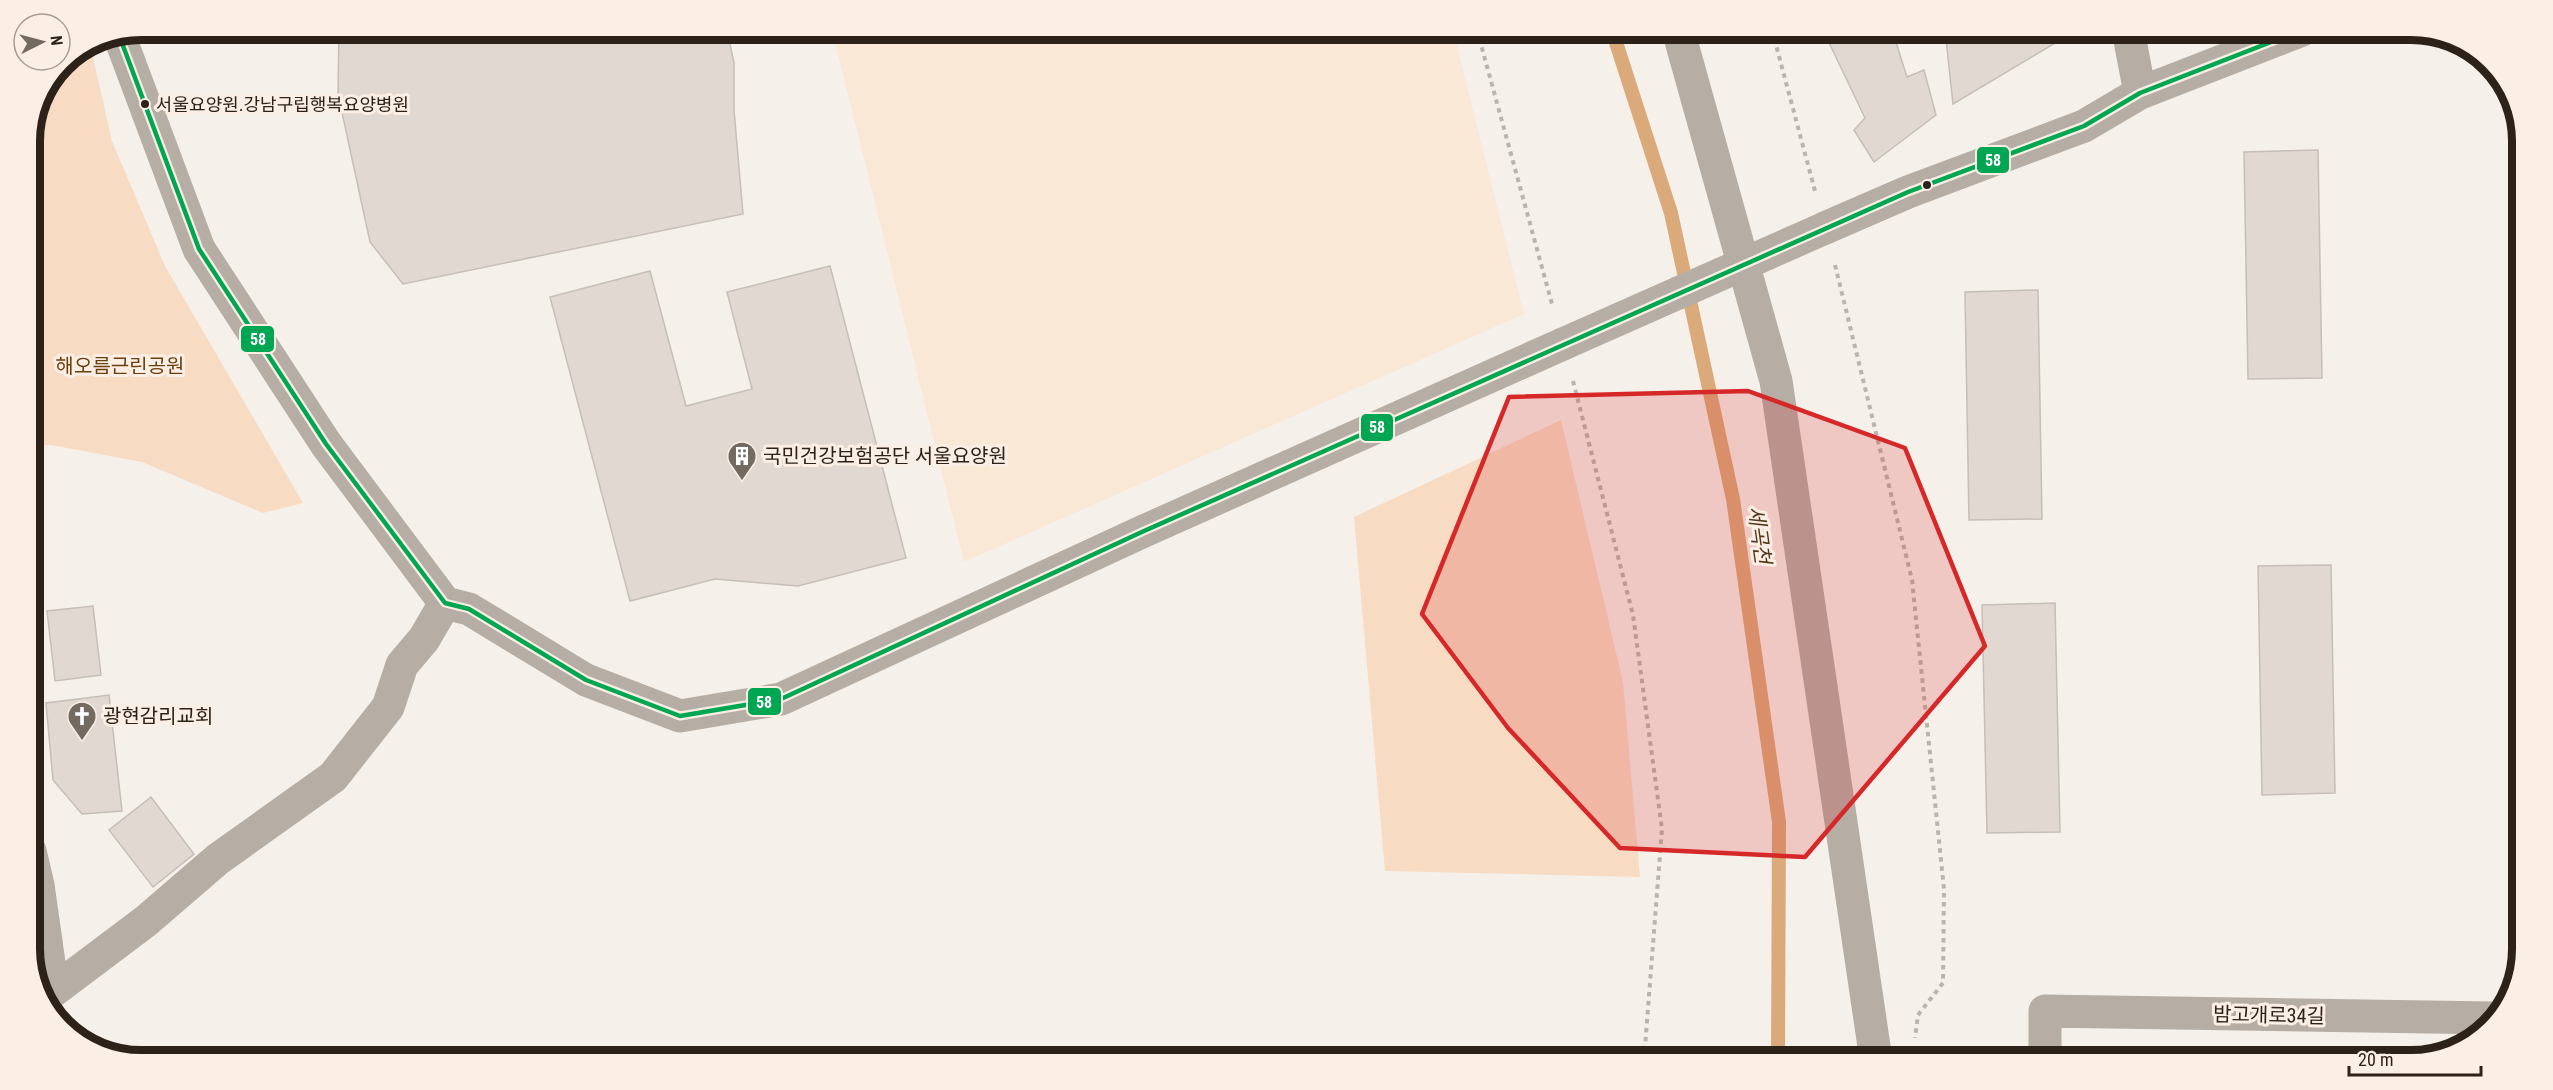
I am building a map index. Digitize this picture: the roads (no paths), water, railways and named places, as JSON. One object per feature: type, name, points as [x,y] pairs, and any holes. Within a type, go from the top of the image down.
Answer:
[{"type":"street","points":[[1681,40],[1776,381],[1875,1050]]},
{"type":"street","points":[[2130,40],[2140,93]]},
{"type":"street","points":[[121,43],[199,249],[326,444],[445,603],[469,609],[586,680],[680,716],[781,699],[1144,531],[1825,228],[1908,192],[2084,126],[2140,93],[2276,40]]},
{"type":"street","points":[[50,991],[146,921],[218,859],[333,777],[388,707],[402,664],[424,639],[445,603]]},
{"type":"street","points":[[41,914],[48,987]]},
{"type":"street","name":"밤고개로34길","points":[[2045,1050],[2045,1011],[2484,1018]]},
{"type":"waterway","name":"세곡천","points":[[1615,40],[1671,213],[1733,499],[1779,822],[1778,1050]]},
{"type":"place","name":"서울요양원.강남구립행복요양병원","points":[[145,104]]},
{"type":"place","name":"국민건강보험공단 서울요양원","points":[[742,482]]},
{"type":"place","name":"광현감리교회","points":[[82,742]]},
{"type":"park label","name":"해오름근린공원","points":[[120,366]]}]
